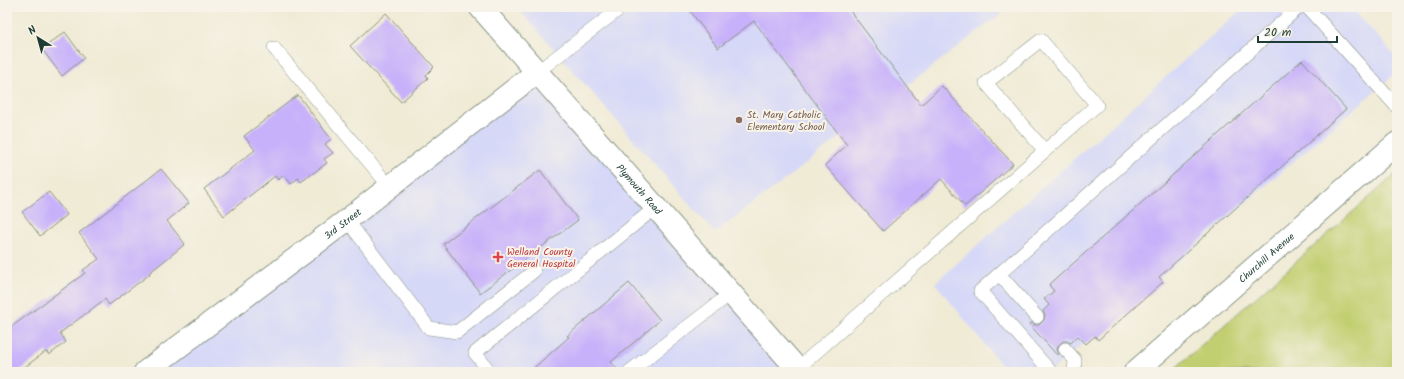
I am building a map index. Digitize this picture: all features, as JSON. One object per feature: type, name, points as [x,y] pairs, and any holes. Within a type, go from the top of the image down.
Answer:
[{"type":"street","name":"Plymouth Road","points":[[480,7],[798,371]]},
{"type":"street","name":"3rd Street","points":[[145,372],[347,220],[537,72]]},
{"type":"street","name":"Churchill Avenue","points":[[1135,372],[1397,144]]},
{"type":"lane","points":[[537,72],[622,7]]},
{"type":"lane","points":[[1051,372],[980,291],[1299,7]]},
{"type":"lane","points":[[1307,7],[1397,107]]},
{"type":"lane","points":[[798,371],[1097,105],[1041,40],[986,83],[1045,151]]},
{"type":"lane","points":[[274,48],[390,187]]},
{"type":"lane","points":[[490,372],[475,353],[655,208]]},
{"type":"lane","points":[[347,220],[428,328],[457,332],[534,271]]},
{"type":"lane","points":[[999,274],[1037,317]]},
{"type":"lane","points":[[629,372],[730,294]]},
{"type":"lane","points":[[1065,348],[1075,360],[1074,372]]},
{"type":"shaded area","name":"St. Mary Catholic Elementary School","points":[[517,7],[1010,7],[715,233]]},
{"type":"shaded area","points":[[1244,7],[1351,7],[1397,58],[1397,72],[1050,372],[1007,372],[935,283]]},
{"type":"shaded area","name":"Welland County General Hospital","points":[[537,72],[800,372],[145,372]]},
{"type":"green space","points":[[1397,173],[1397,372],[1171,372]]},
{"type":"building","points":[[687,7],[847,7],[921,105],[942,86],[1013,164],[965,206],[941,179],[883,231],[825,165],[847,145],[754,21],[718,48]]},
{"type":"building","points":[[386,13],[434,67],[426,75],[428,78],[401,102],[350,46]]},
{"type":"building","points":[[65,32],[84,58],[62,76],[42,49]]},
{"type":"building","points":[[1302,60],[1346,109],[1159,277],[1163,282],[1098,340],[1095,336],[1086,344],[1078,336],[1071,343],[1063,341],[1058,346],[1057,350],[1059,354],[1057,355],[1029,324],[1039,325],[1044,320],[1045,316],[1043,311],[1049,305],[1044,299],[1054,291],[1049,285]]},
{"type":"building","points":[[298,95],[331,139],[325,144],[333,153],[324,159],[327,163],[301,182],[298,178],[291,184],[284,175],[278,180],[275,176],[224,216],[204,189],[255,150],[244,136]]},
{"type":"building","points":[[161,169],[189,203],[167,221],[185,244],[149,273],[150,274],[109,305],[105,299],[60,333],[66,342],[49,355],[45,352],[18,372],[7,372],[7,330],[85,273],[83,270],[99,259],[79,233]]},
{"type":"building","points":[[540,170],[578,220],[480,293],[443,244]]},
{"type":"building","points":[[49,192],[67,215],[40,236],[22,212]]},
{"type":"building","points":[[629,283],[660,320],[611,362],[620,372],[529,372],[569,337],[567,336]]},
{"type":"place","name":"St. Mary Catholic Elementary School","points":[[739,120]]},
{"type":"place","name":"Welland County General Hospital","points":[[498,257]]}]
